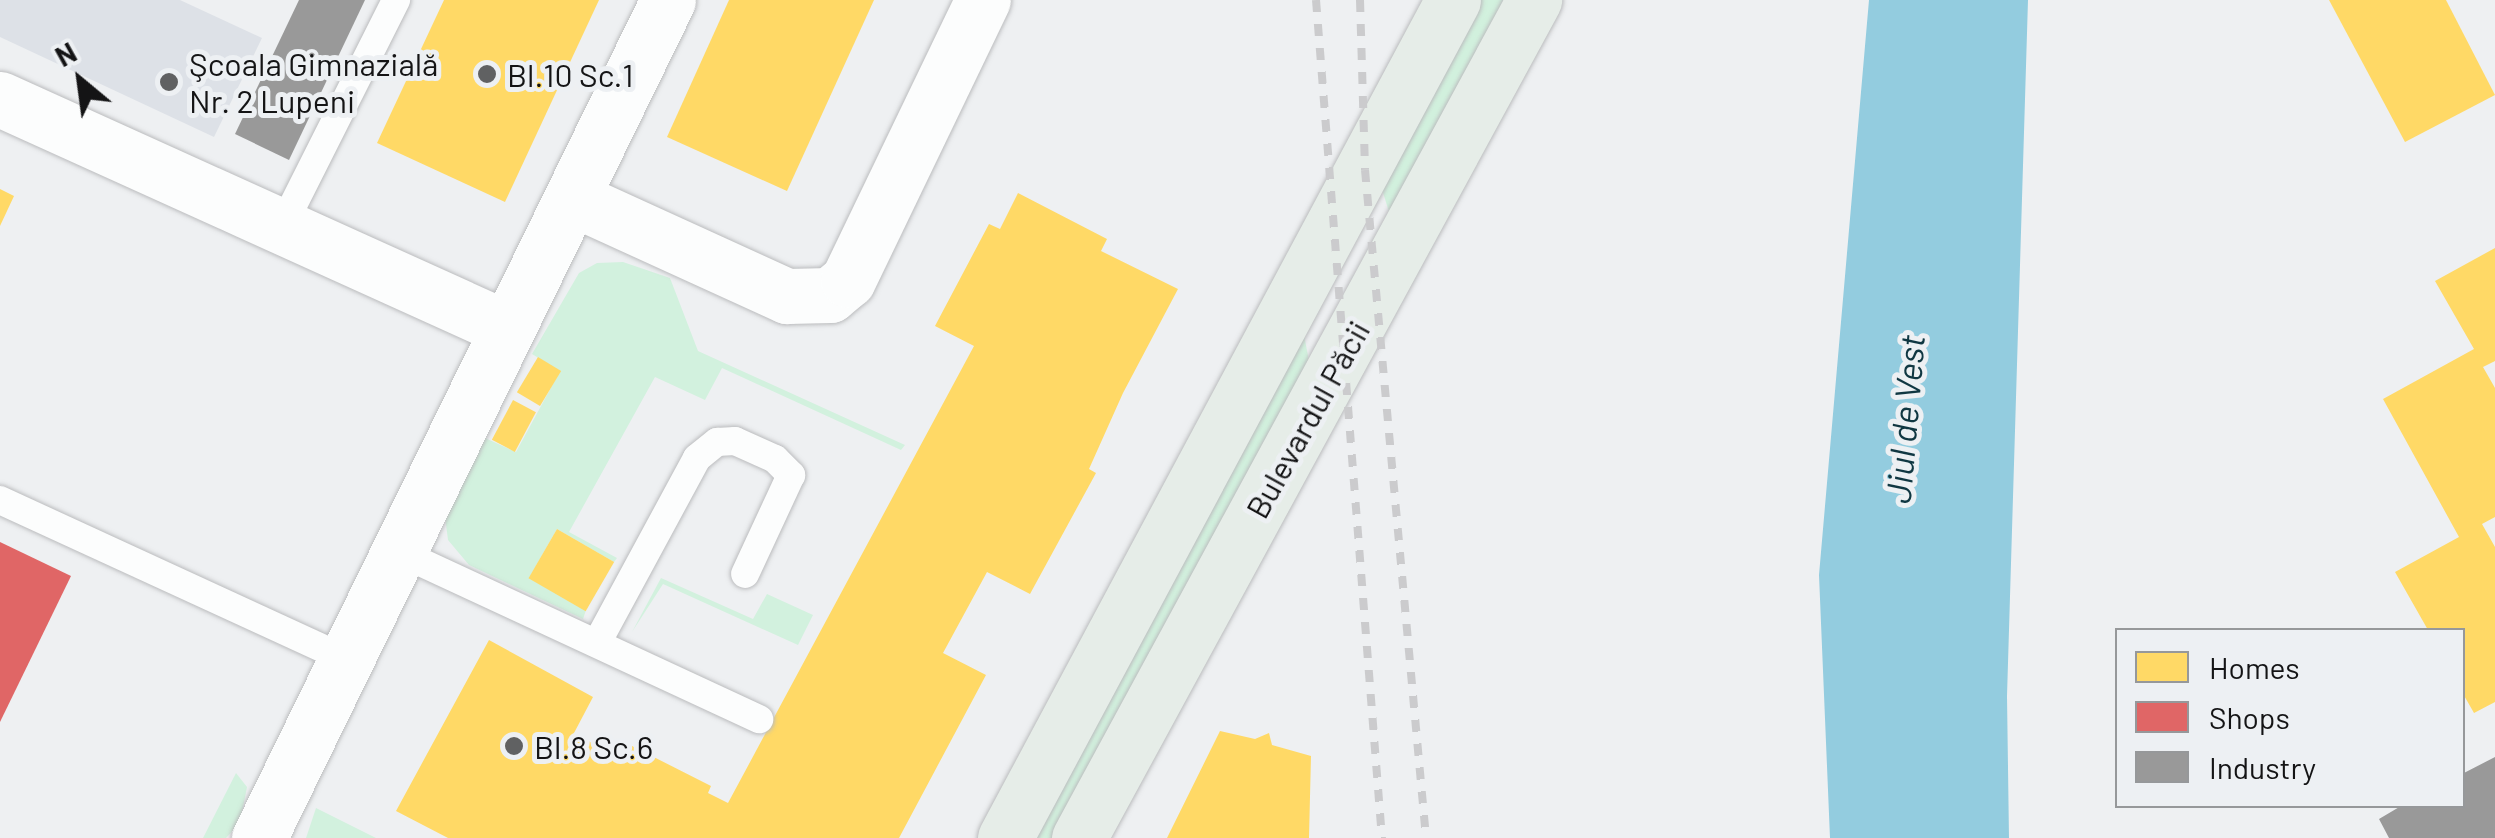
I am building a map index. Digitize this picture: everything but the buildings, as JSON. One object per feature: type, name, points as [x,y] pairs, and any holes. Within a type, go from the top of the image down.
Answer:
[{"type":"main road","name":"Bulevardul Păcii","points":[[1005,838],[1452,0]]},
{"type":"main road","name":"Bulevardul Păcii","points":[[1079,838],[1534,0]]},
{"type":"street","points":[[260,838],[401,554],[506,328],[576,200],[668,0]]},
{"type":"street","points":[[576,200],[788,296],[830,295],[848,280],[983,0]]},
{"type":"street","points":[[0,99],[506,328]]},
{"type":"lane","points":[[282,226],[396,0]]},
{"type":"lane","points":[[597,643],[697,458],[716,442],[735,441],[776,459],[790,475],[746,574]]},
{"type":"lane","points":[[0,500],[348,660]]},
{"type":"lane","points":[[401,554],[759,718]]},
{"type":"shaded area","name":"Şcoala Gimnazială Nr. 2 Lupeni","points":[[0,0],[180,0],[262,38],[214,137],[0,37]]},
{"type":"green space","points":[[1474,0],[1508,0],[1391,218],[1379,180]]},
{"type":"green space","points":[[623,262],[670,278],[698,351],[905,445],[901,450],[722,368],[705,400],[655,377],[569,532],[617,558],[614,562],[557,529],[529,578],[586,610],[583,619],[469,565],[448,540],[444,509],[485,438],[516,452],[560,371],[532,354],[579,273],[597,263]]},
{"type":"green space","points":[[1303,330],[1311,371],[1058,838],[1031,838]]},
{"type":"green space","points":[[661,578],[753,619],[767,594],[813,615],[798,645],[663,584],[632,632]]},
{"type":"green space","points":[[236,773],[247,787],[240,823],[226,838],[203,838]]},
{"type":"green space","points":[[316,808],[376,838],[306,838]]},
{"type":"water","name":"Jiul de Vest","points":[[1869,0],[2028,0],[2007,696],[2009,838],[1830,838],[1819,575]]},
{"type":"railway","points":[[1316,0],[1382,838]]},
{"type":"railway","points":[[1360,0],[1365,170],[1426,838]]},
{"type":"place","name":"Bl.10 Sc.1","points":[[487,74]]},
{"type":"place","name":"Şcoala Gimnazială Nr. 2 Lupeni","points":[[169,82]]},
{"type":"place","name":"Bl.8 Sc.6","points":[[514,746]]}]
